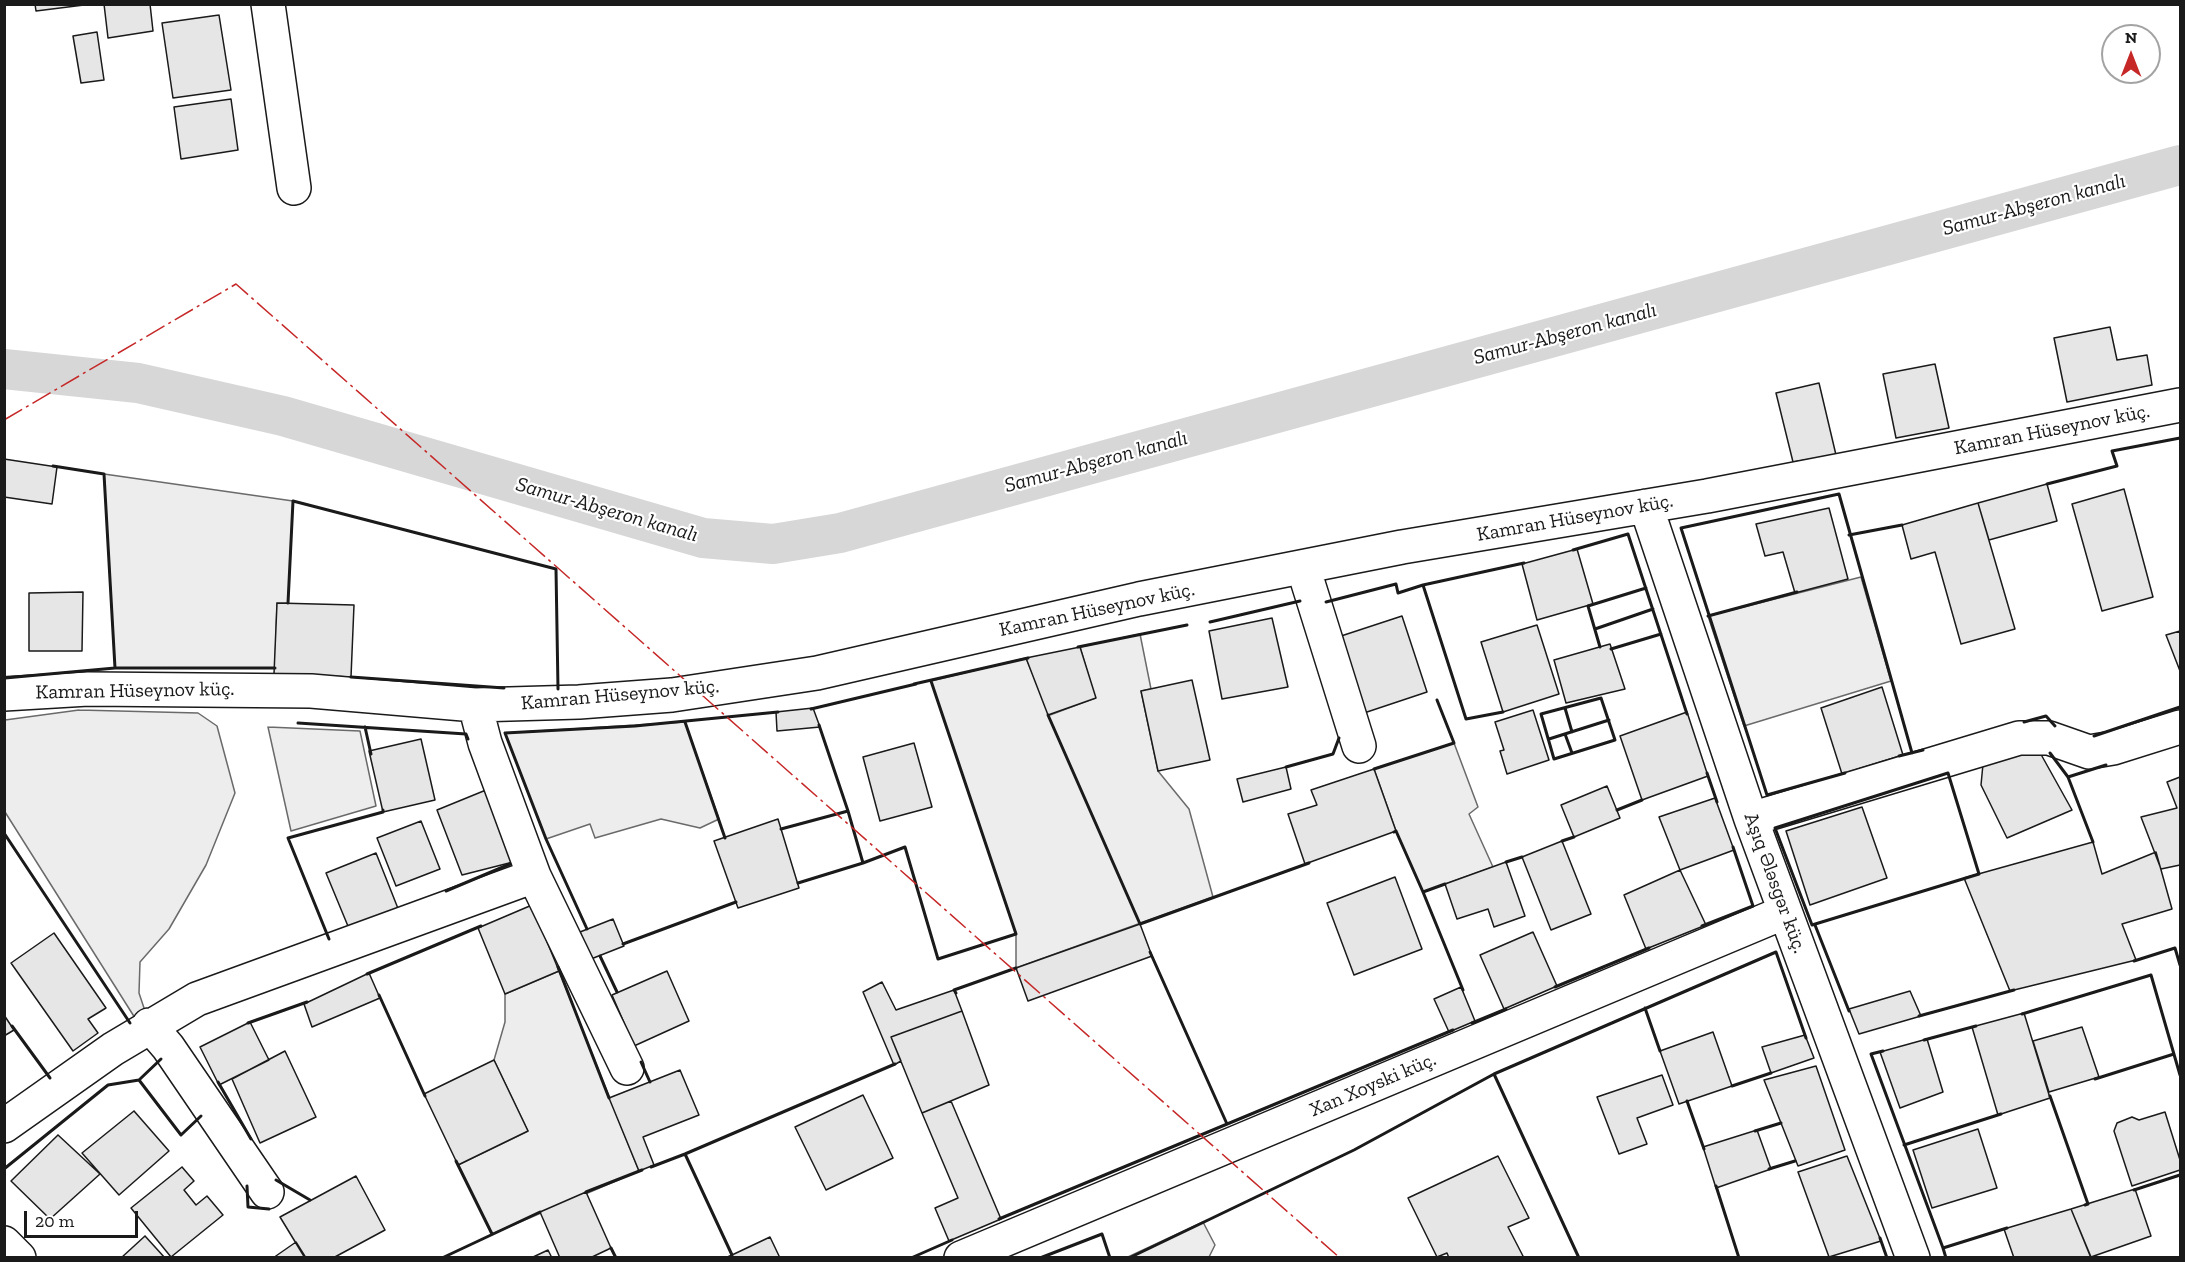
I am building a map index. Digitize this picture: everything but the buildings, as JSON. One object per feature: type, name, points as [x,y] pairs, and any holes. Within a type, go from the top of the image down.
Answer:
[{"type":"street","points":[[268,4],[294,188]]},
{"type":"street","name":"Kamran Hüseynov küç.","points":[[4,694],[88,689],[311,691],[475,705],[579,702],[672,695],[817,673],[1139,599],[1303,567],[1942,452],[2181,405]]},
{"type":"street","name":"Aşıq Ələsgər küç.","points":[[1646,506],[1751,819],[1913,1257]]},
{"type":"street","points":[[1303,567],[1359,746]]},
{"type":"street","points":[[475,705],[485,743],[534,876],[627,1068]]},
{"type":"street","points":[[1751,819],[2019,738],[2049,738],[2089,752],[2113,748],[2181,728]]},
{"type":"street","points":[[4,1126],[149,1025],[197,999],[534,876]]},
{"type":"street","name":"Xan Xoyski küç.","points":[[961,1257],[1785,912]]},
{"type":"street","points":[[149,1025],[168,1047],[267,1192]]},
{"type":"street","points":[[4,1243],[19,1257]]},
{"type":"shaded area","points":[[104,474],[293,501],[288,603],[277,603],[275,668],[115,668]]},
{"type":"shaded area","points":[[1861,577],[1891,681],[1744,726],[1708,616]]},
{"type":"shaded area","points":[[1140,634],[1151,689],[1141,691],[1158,771],[1189,809],[1213,897],[1016,968],[1016,934],[931,681],[1026,658],[1050,715],[1095,698],[1080,647]]},
{"type":"shaded area","points":[[79,710],[198,713],[217,726],[235,793],[206,865],[169,929],[140,962],[139,993],[145,1011],[135,1018],[5,812],[5,720]]},
{"type":"shaded area","points":[[685,722],[719,819],[700,828],[661,819],[595,838],[590,824],[546,839],[505,733]]},
{"type":"shaded area","points":[[268,727],[360,731],[376,806],[291,831]]},
{"type":"shaded area","points":[[1454,743],[1478,807],[1469,814],[1493,867],[1423,892],[1396,831],[1374,769]]},
{"type":"shaded area","points":[[559,971],[639,1171],[492,1234],[458,1165],[528,1131],[494,1060],[505,1022],[505,994]]},
{"type":"shaded area","points":[[1203,1222],[1215,1245],[1209,1257],[1128,1257]]},
{"type":"waterway","name":"Samur-Abşeron kanalı","points":[[4,369],[138,383],[283,416],[703,538],[773,544],[840,533],[2180,165]]},
{"type":"wall","points":[[2047,484],[2117,466],[2112,451],[2180,438]]},
{"type":"wall","points":[[53,466],[104,474],[115,668]]},
{"type":"wall","points":[[1845,773],[1767,795],[1681,528],[1839,494],[1912,753]]},
{"type":"wall","points":[[288,603],[293,501],[556,569],[558,689]]},
{"type":"wall","points":[[1849,535],[1902,525]]},
{"type":"wall","points":[[1573,550],[1628,534],[1687,714]]},
{"type":"wall","points":[[1503,712],[1466,719],[1423,585],[1524,563]]},
{"type":"wall","points":[[1326,602],[1396,584],[1398,593],[1423,585]]},
{"type":"wall","points":[[1600,647],[1588,606],[1646,588]]},
{"type":"wall","points":[[1708,616],[1797,592]]},
{"type":"wall","points":[[1210,622],[1300,601]]},
{"type":"wall","points":[[1595,629],[1653,609]]},
{"type":"wall","points":[[1078,647],[1187,625]]},
{"type":"wall","points":[[1611,649],[1661,634]]},
{"type":"wall","points":[[914,684],[1028,658]]},
{"type":"wall","points":[[5,678],[115,668],[275,668]]},
{"type":"wall","points":[[351,677],[504,688]]},
{"type":"wall","points":[[863,863],[905,847],[938,959],[1016,934],[931,681]]},
{"type":"wall","points":[[811,709],[916,684]]},
{"type":"wall","points":[[1601,698],[1615,740],[1554,759],[1541,714],[1601,698]]},
{"type":"wall","points":[[1374,769],[1454,743],[1437,700]]},
{"type":"wall","points":[[2094,736],[2180,707]]},
{"type":"wall","points":[[1565,708],[1572,732]]},
{"type":"wall","points":[[587,929],[546,839],[505,733],[635,726],[778,712]]},
{"type":"wall","points":[[1048,715],[1140,924],[1309,863]]},
{"type":"wall","points":[[2024,722],[2046,716],[2055,726]]},
{"type":"wall","points":[[1549,739],[1609,720]]},
{"type":"wall","points":[[685,722],[725,838]]},
{"type":"wall","points":[[298,723],[466,734],[468,739]]},
{"type":"wall","points":[[819,725],[848,811]]},
{"type":"wall","points":[[365,727],[371,754]]},
{"type":"wall","points":[[1565,734],[1572,753]]},
{"type":"wall","points":[[1286,767],[1333,754],[1339,738]]},
{"type":"wall","points":[[1899,756],[1923,750]]},
{"type":"wall","points":[[2050,753],[2068,777],[2093,842]]},
{"type":"wall","points":[[2068,777],[2106,765]]},
{"type":"wall","points":[[1707,773],[1717,802]]},
{"type":"wall","points":[[1948,773],[1979,874],[1812,925],[1775,828],[1948,773]]},
{"type":"wall","points":[[1617,810],[1642,800]]},
{"type":"wall","points":[[329,939],[288,838],[383,812],[383,810]]},
{"type":"wall","points":[[781,829],[848,811],[863,863],[798,883]]},
{"type":"wall","points":[[1394,832],[1396,831],[1423,892]]},
{"type":"wall","points":[[4,833],[130,1023]]},
{"type":"wall","points":[[1562,841],[1574,837]]},
{"type":"wall","points":[[1702,926],[1753,906],[1733,847]]},
{"type":"wall","points":[[1506,862],[1522,857]]},
{"type":"wall","points":[[446,891],[510,864]]},
{"type":"wall","points":[[1445,884],[1423,892],[1463,990]]},
{"type":"wall","points":[[623,944],[736,902]]},
{"type":"wall","points":[[1815,925],[1849,1011]]},
{"type":"wall","points":[[367,974],[481,926]]},
{"type":"wall","points":[[1555,987],[1649,948]]},
{"type":"wall","points":[[2134,961],[2175,948],[2180,965]]},
{"type":"wall","points":[[1150,952],[1227,1124]]},
{"type":"wall","points":[[1129,1258],[1354,1150],[1494,1074],[1776,952],[1806,1038]]},
{"type":"wall","points":[[600,956],[617,992]]},
{"type":"wall","points":[[558,967],[609,1098]]},
{"type":"wall","points":[[956,993],[954,990],[1016,968]]},
{"type":"wall","points":[[2022,1014],[2151,975],[2180,1075]]},
{"type":"wall","points":[[1919,1016],[2014,990]]},
{"type":"wall","points":[[379,995],[425,1096]]},
{"type":"wall","points":[[248,1023],[307,1002]]},
{"type":"wall","points":[[1645,1008],[1660,1051]]},
{"type":"wall","points":[[1472,1023],[1506,1009]]},
{"type":"wall","points":[[12,1026],[50,1078]]},
{"type":"wall","points":[[1924,1040],[1976,1026]]},
{"type":"wall","points":[[999,1219],[1453,1030]]},
{"type":"wall","points":[[1883,1051],[1871,1054],[1943,1248],[2007,1228]]},
{"type":"wall","points":[[2095,1079],[2174,1054]]},
{"type":"wall","points":[[4,1169],[108,1085],[139,1080],[161,1059]]},
{"type":"wall","points":[[641,1062],[650,1082]]},
{"type":"wall","points":[[732,1255],[685,1154],[895,1064]]},
{"type":"wall","points":[[1732,1086],[1771,1073]]},
{"type":"wall","points":[[1494,1074],[1579,1258]]},
{"type":"wall","points":[[139,1080],[181,1135],[201,1116]]},
{"type":"wall","points":[[218,1082],[251,1139]]},
{"type":"wall","points":[[2050,1096],[2088,1204],[2085,1205]]},
{"type":"wall","points":[[1687,1101],[1704,1149]]},
{"type":"wall","points":[[1904,1145],[2001,1114]]},
{"type":"wall","points":[[1755,1131],[1781,1123]]},
{"type":"wall","points":[[651,1167],[685,1154]]},
{"type":"wall","points":[[456,1161],[492,1234]]},
{"type":"wall","points":[[1769,1169],[1795,1161]]},
{"type":"wall","points":[[586,1192],[642,1170]]},
{"type":"wall","points":[[2134,1190],[2180,1175]]},
{"type":"wall","points":[[276,1180],[310,1200]]},
{"type":"wall","points":[[247,1186],[248,1207],[269,1209]]},
{"type":"wall","points":[[1716,1186],[1739,1258]]},
{"type":"wall","points":[[442,1258],[540,1212]]},
{"type":"wall","points":[[1040,1258],[1102,1234],[1110,1258]]},
{"type":"wall","points":[[1880,1238],[1887,1258]]},
{"type":"wall","points":[[911,1258],[952,1240]]},
{"type":"wall","points":[[611,1248],[616,1258]]},
{"type":"wall","points":[[1943,1248],[1946,1258]]},
{"type":"power","points":[[4,420],[236,284],[1340,1258]]}]
